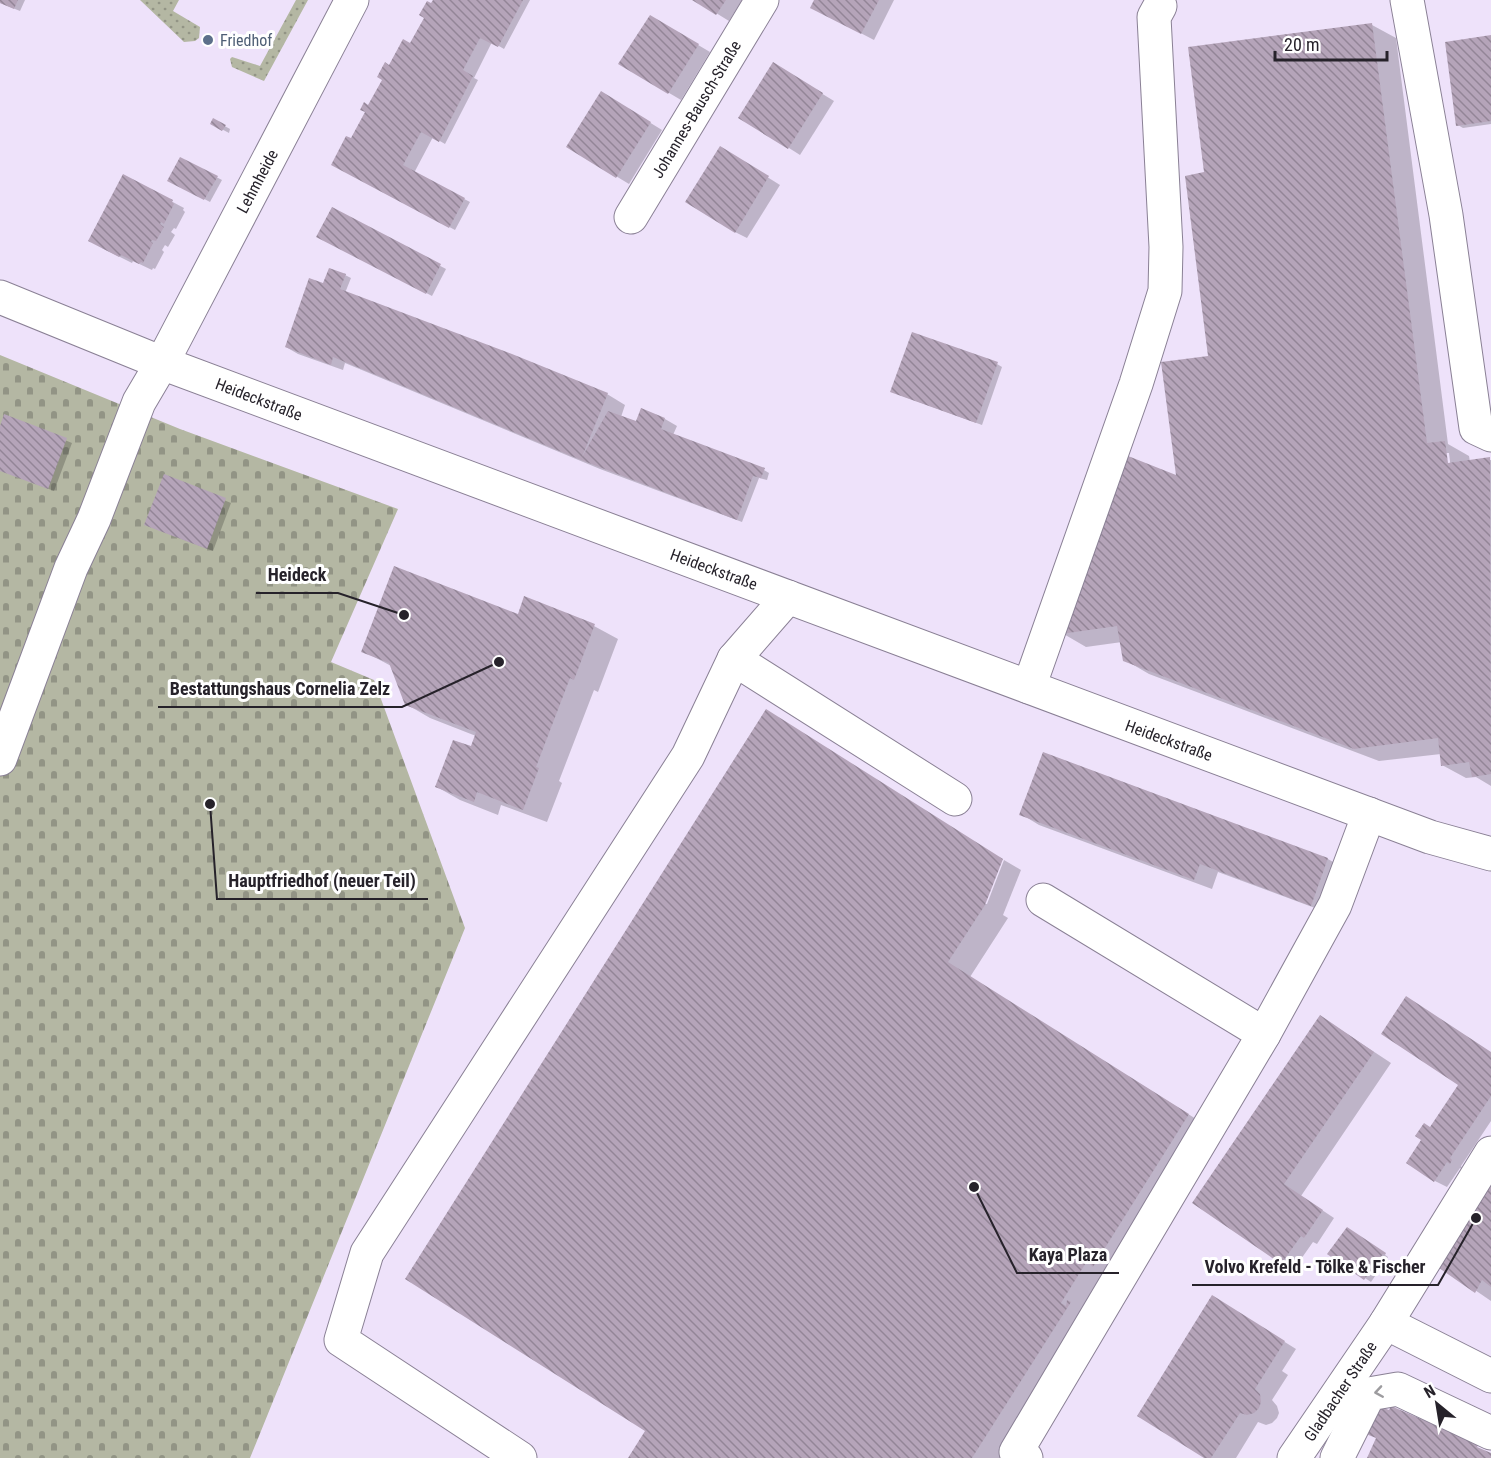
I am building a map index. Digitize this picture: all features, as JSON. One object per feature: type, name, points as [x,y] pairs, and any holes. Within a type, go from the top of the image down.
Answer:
[{"type":"street","name":"Lehmheide","points":[[0,759],[71,568],[93,519],[138,402],[162,363],[352,0]]},
{"type":"street","name":"Johannes-Bausch-Straße","points":[[631,217],[762,0]]},
{"type":"street","points":[[1407,0],[1446,215],[1476,428],[1491,435]]},
{"type":"street","points":[[1029,687],[1136,384],[1165,291],[1166,247],[1154,17],[1160,6]]},
{"type":"street","name":"Heideckstraße","points":[[0,297],[162,363],[1430,837],[1491,854]]},
{"type":"street","points":[[520,1458],[341,1340],[367,1253],[688,756],[734,659],[788,597]]},
{"type":"street","points":[[734,659],[955,799]]},
{"type":"street","points":[[1018,1456],[1264,1034],[1335,904],[1369,814]]},
{"type":"street","name":"Heideckstraße","points":[[1430,837],[1491,870]]},
{"type":"street","points":[[1043,900],[1264,1034]]},
{"type":"street","name":"Gladbacher Straße","points":[[1294,1458],[1386,1323],[1491,1153]]},
{"type":"street","points":[[1386,1323],[1491,1376]]},
{"type":"street","points":[[1337,1458],[1369,1394],[1398,1389],[1491,1433]]},
{"type":"green space","points":[[140,0],[179,0],[173,11],[200,27],[199,38],[195,41],[184,42]]},
{"type":"green space","points":[[296,0],[308,0],[264,81],[232,67],[230,59],[232,57],[260,66]]},
{"type":"green space","points":[[0,355],[180,429],[398,509],[331,662],[374,680],[465,928],[250,1458],[0,1458]]},
{"type":"building","points":[[0,0],[18,0],[14,9],[0,3]]},
{"type":"building","points":[[433,0],[523,0],[498,47],[480,38],[463,70],[473,76],[439,142],[421,132],[403,165],[465,198],[449,228],[331,165],[346,136],[351,138],[365,112],[360,110],[364,102],[368,105],[382,80],[377,77],[385,62],[389,65],[403,39],[410,43],[424,18],[419,15],[427,1],[431,3]]},
{"type":"building","points":[[692,0],[726,0],[716,15]]},
{"type":"building","points":[[814,0],[879,0],[861,34],[810,8]]},
{"type":"building","points":[[650,15],[699,44],[668,94],[618,64]]},
{"type":"building","points":[[1372,23],[1427,443],[1445,441],[1448,463],[1490,457],[1491,774],[1472,777],[1469,762],[1441,766],[1438,738],[1354,749],[1123,661],[1117,626],[1061,634],[1128,456],[1176,475],[1161,362],[1208,356],[1185,176],[1204,172],[1188,47]]},
{"type":"building","points":[[1491,35],[1491,121],[1456,126],[1445,42]]},
{"type":"building","points":[[773,62],[823,93],[788,149],[738,118]]},
{"type":"building","points":[[601,91],[651,122],[616,178],[566,147]]},
{"type":"building","points":[[213,118],[226,125],[222,131],[210,124]]},
{"type":"building","points":[[720,146],[769,176],[735,233],[685,202]]},
{"type":"building","points":[[180,157],[218,176],[204,200],[167,181]]},
{"type":"building","points":[[123,174],[173,200],[174,204],[164,224],[161,222],[160,224],[164,227],[156,241],[152,240],[153,243],[143,263],[139,264],[121,255],[119,257],[88,241]]},
{"type":"building","points":[[332,207],[441,264],[426,294],[316,237]]},
{"type":"building","points":[[329,268],[346,274],[340,289],[608,393],[582,457],[608,411],[636,421],[641,408],[665,418],[661,429],[765,468],[761,478],[753,476],[737,520],[581,460],[333,357],[331,365],[285,347],[309,278],[323,283]]},
{"type":"building","points":[[912,332],[998,362],[976,423],[890,392]]},
{"type":"building","points":[[4,414],[67,438],[48,489],[0,471],[0,426]]},
{"type":"building","points":[[164,474],[226,498],[207,549],[144,525]]},
{"type":"building","points":[[394,566],[518,614],[524,596],[595,624],[574,680],[570,678],[536,767],[539,768],[523,810],[477,792],[474,802],[435,787],[453,740],[471,746],[476,732],[405,705],[389,663],[361,652]]},
{"type":"building","points":[[766,709],[1003,859],[985,905],[948,962],[1189,1114],[1093,1267],[1087,1261],[1061,1303],[1066,1306],[1067,1300],[1071,1302],[972,1458],[628,1458],[645,1431],[405,1279]]},
{"type":"building","points":[[1043,752],[1328,858],[1311,906],[1200,864],[1194,880],[1019,815]]},
{"type":"building","points":[[1406,996],[1491,1052],[1491,1096],[1450,1158],[1452,1160],[1450,1164],[1447,1162],[1434,1182],[1406,1163],[1421,1140],[1415,1136],[1424,1123],[1430,1127],[1458,1085],[1381,1034]]},
{"type":"building","points":[[1320,1015],[1374,1052],[1284,1184],[1323,1210],[1304,1238],[1301,1236],[1281,1264],[1192,1203]]},
{"type":"building","points":[[1491,1174],[1491,1287],[1482,1280],[1475,1293],[1432,1263]]},
{"type":"building","points":[[1347,1227],[1386,1253],[1364,1280],[1327,1254]]},
{"type":"building","points":[[1212,1295],[1285,1341],[1255,1389],[1260,1394],[1259,1408],[1247,1415],[1240,1413],[1211,1458],[1204,1458],[1137,1416]]},
{"type":"building","points":[[1374,1404],[1389,1410],[1391,1406],[1479,1444],[1477,1447],[1491,1453],[1491,1458],[1367,1458],[1376,1438],[1361,1432]]},
{"type":"place","name":"Friedhof","points":[[208,40]]},
{"type":"place","name":"Heideck","points":[[404,615]]},
{"type":"place","name":"Bestattungshaus Cornelia Zelz","points":[[499,662]]},
{"type":"place","name":"Hauptfriedhof (neuer Teil)","points":[[210,804]]},
{"type":"place","name":"Kaya Plaza","points":[[974,1187]]},
{"type":"place","name":"Volvo Krefeld - Tölke & Fischer","points":[[1476,1218]]}]
